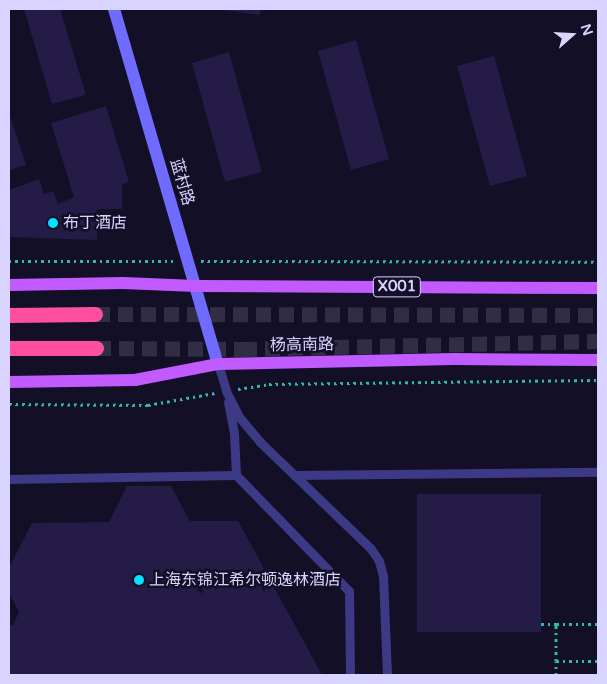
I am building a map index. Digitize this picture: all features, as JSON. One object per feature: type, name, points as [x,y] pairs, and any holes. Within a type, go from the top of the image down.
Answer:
[{"type":"highway","points":[[9,314],[95,314]]},
{"type":"highway","points":[[9,348],[96,348]]},
{"type":"main road","name":"X001","points":[[9,285],[123,283],[196,286],[598,288]]},
{"type":"main road","name":"杨高南路","points":[[9,382],[135,380],[218,364],[454,359],[598,360]]},
{"type":"street","name":"蓝村路","points":[[114,9],[218,364]]},
{"type":"lane","points":[[218,364],[234,433],[236,475],[348,591],[350,675]]},
{"type":"lane","points":[[226,392],[240,418],[250,430],[370,549],[379,561],[384,576],[387,675]]},
{"type":"lane","points":[[294,475],[598,472]]},
{"type":"lane","points":[[9,479],[236,475]]},
{"type":"path","points":[[9,261],[598,262]]},
{"type":"path","points":[[9,404],[148,405],[269,384],[598,380]]},
{"type":"path","points":[[541,624],[598,624]]},
{"type":"path","points":[[556,624],[556,675]]},
{"type":"path","points":[[556,661],[598,661]]},
{"type":"building","points":[[24,9],[60,9],[86,95],[52,104]]},
{"type":"building","points":[[218,9],[262,9],[259,15]]},
{"type":"building","points":[[356,40],[389,159],[351,170],[318,51]]},
{"type":"building","points":[[229,52],[262,172],[225,182],[192,63]]},
{"type":"building","points":[[494,56],[527,176],[490,186],[457,66]]},
{"type":"building","points":[[106,106],[129,182],[122,184],[122,209],[97,209],[97,240],[9,237],[9,190],[39,179],[44,194],[53,191],[58,204],[74,197],[51,123]]},
{"type":"building","points":[[9,113],[26,165],[10,170],[9,166]]},
{"type":"building","name":"上海东锦江希尔顿逸林酒店","points":[[127,486],[171,486],[190,521],[238,521],[322,675],[9,675],[9,625],[13,625],[19,612],[9,593],[9,568],[32,523],[109,522]]},
{"type":"building","points":[[417,494],[541,494],[541,632],[417,632]]},
{"type":"tunnel","points":[[95,314],[598,315]]},
{"type":"tunnel","points":[[96,348],[242,349],[598,341]]},
{"type":"place","name":"布丁酒店","points":[[53,223]]},
{"type":"place","name":"上海东锦江希尔顿逸林酒店","points":[[139,580]]}]
